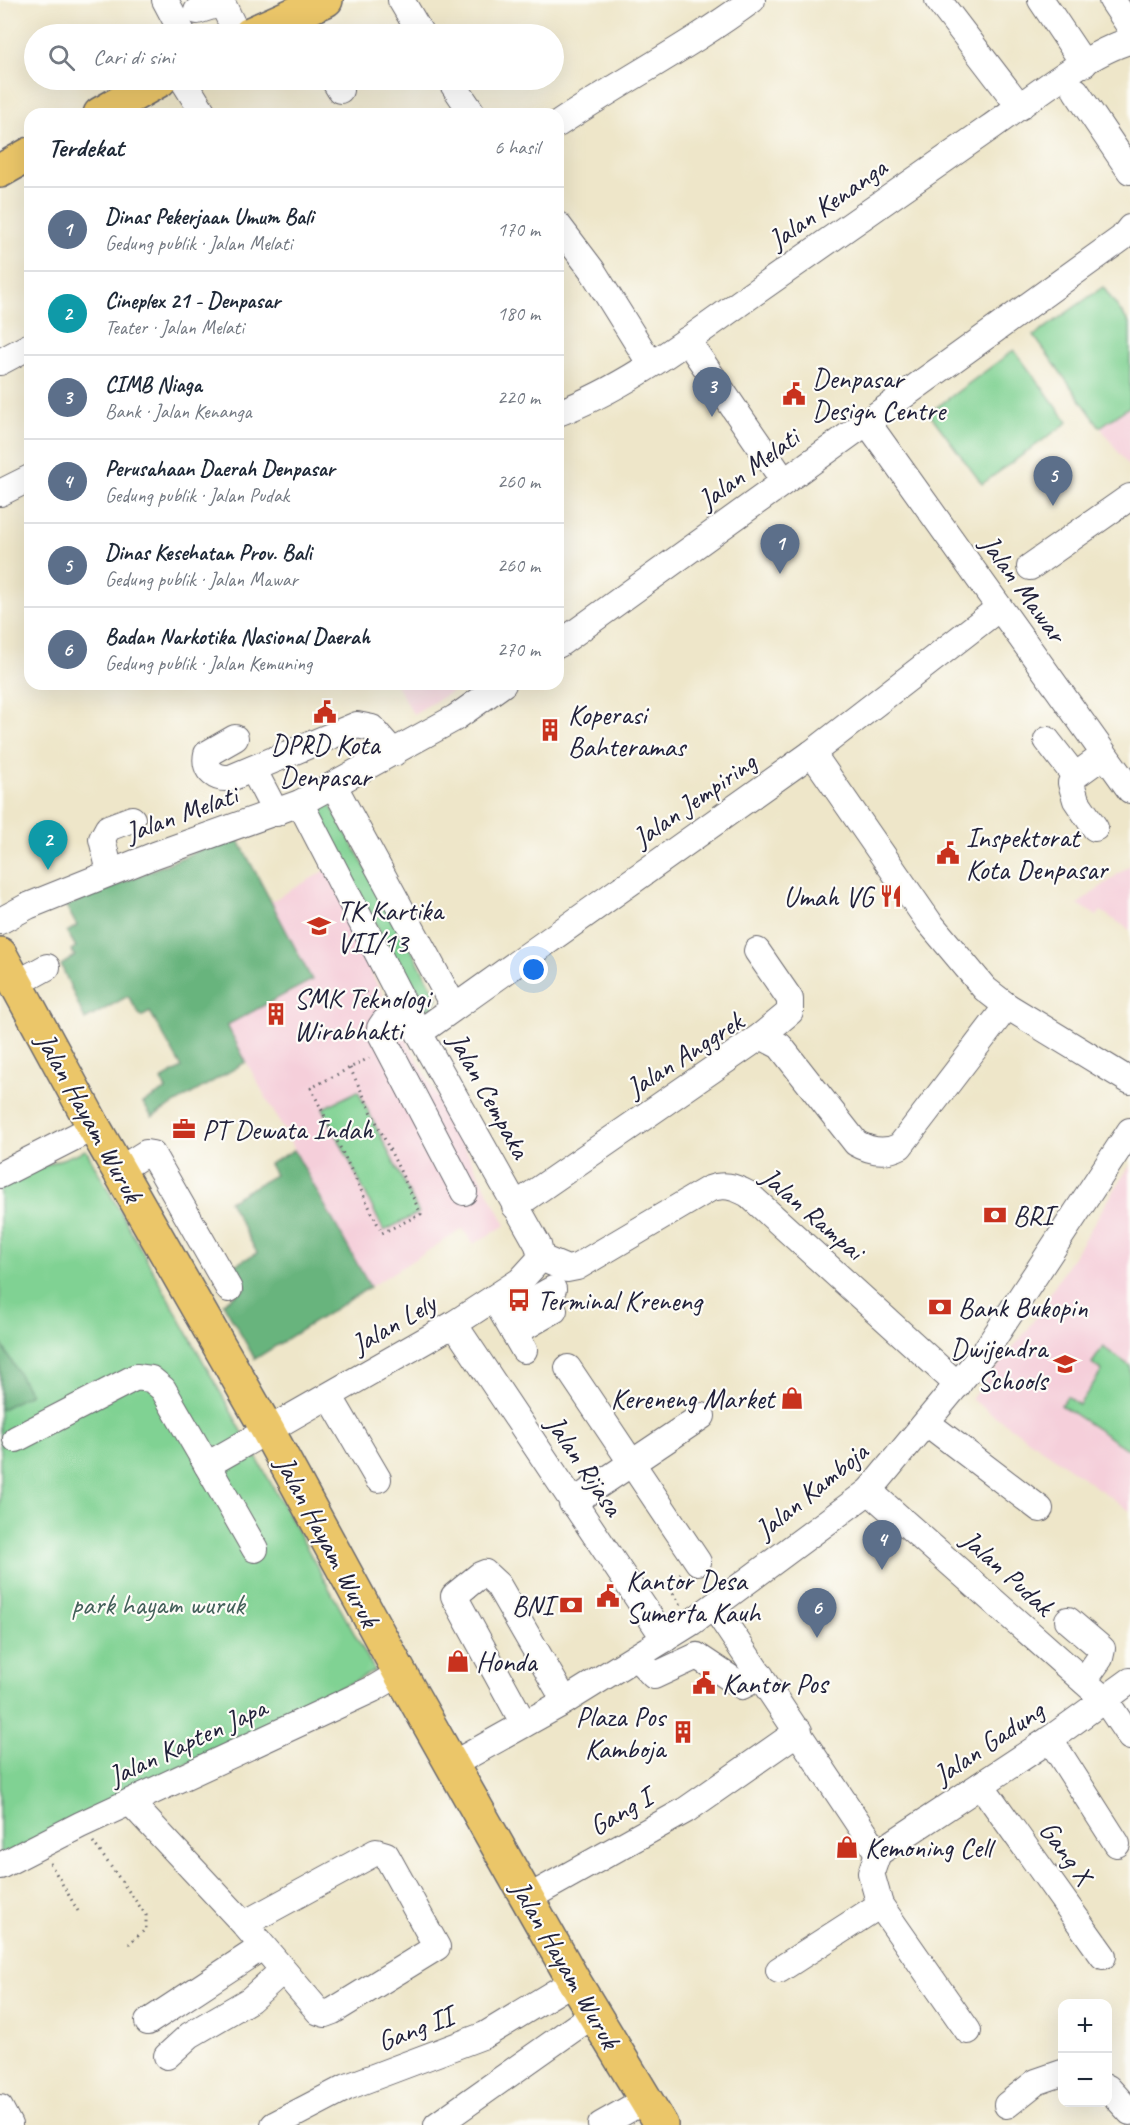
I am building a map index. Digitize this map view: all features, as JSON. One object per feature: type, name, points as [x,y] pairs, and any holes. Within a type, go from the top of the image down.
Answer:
[{"type":"main road","points":[[284,24],[311,16]]},
{"type":"main road","points":[[111,108],[142,90]]},
{"type":"main road","points":[[0,171],[24,157]]},
{"type":"main road","name":"Jalan Hayam Wuruk","points":[[0,954],[94,1126],[268,1431],[400,1673],[574,1981],[653,2113]]},
{"type":"street","points":[[165,0],[178,24]]},
{"type":"street","points":[[401,0],[416,24]]},
{"type":"street","points":[[564,120],[600,94],[676,51],[752,0]]},
{"type":"street","points":[[938,0],[1020,107]]},
{"type":"street","points":[[1041,0],[1084,64]]},
{"type":"street","points":[[1112,0],[1130,27]]},
{"type":"street","points":[[197,11],[219,4],[224,7],[232,24]]},
{"type":"street","name":"Jalan Kenanga","points":[[564,410],[593,398],[687,340],[1020,107],[1105,50],[1130,41]]},
{"type":"street","points":[[189,90],[200,108]]},
{"type":"street","points":[[457,90],[469,108]]},
{"type":"street","points":[[1076,92],[1130,171]]},
{"type":"street","points":[[564,233],[592,270],[650,363]]},
{"type":"street","name":"Jalan Melati","points":[[564,641],[1127,234]]},
{"type":"street","points":[[687,340],[784,481]]},
{"type":"street","points":[[0,362],[24,349]]},
{"type":"street","name":"Jalan Mawar","points":[[867,422],[999,608],[1121,771]]},
{"type":"street","points":[[0,493],[24,481]]},
{"type":"street","points":[[1030,567],[1130,497]]},
{"type":"street","name":"Jalan Jempiring","points":[[419,1033],[812,753],[999,608]]},
{"type":"street","name":"Jalan Melati","points":[[0,921],[28,906],[110,872],[300,803],[455,718],[495,690]]},
{"type":"street","points":[[235,738],[210,750],[205,760],[212,774],[225,779],[357,725],[372,728],[394,753]]},
{"type":"street","points":[[1047,740],[1075,776]]},
{"type":"street","points":[[812,753],[929,922],[966,969],[1007,1006],[1130,1081]]},
{"type":"street","points":[[253,769],[276,813]]},
{"type":"street","points":[[1075,776],[1121,771]]},
{"type":"street","points":[[1075,776],[1071,783],[1072,792],[1095,828]]},
{"type":"street","points":[[334,786],[454,1008]]},
{"type":"street","name":"Jalan Cempaka","points":[[300,803],[419,1033],[538,1245],[541,1258]]},
{"type":"street","points":[[110,872],[102,839],[108,828],[132,819]]},
{"type":"street","points":[[757,951],[790,999],[792,1006],[790,1012],[761,1036]]},
{"type":"street","points":[[16,984],[47,967]]},
{"type":"street","name":"Jalan Anggrek","points":[[515,1206],[761,1036],[780,1046],[856,1143],[873,1151],[893,1150],[900,1146],[1007,1006]]},
{"type":"street","points":[[407,1009],[384,1022],[380,1028],[387,1048],[459,1183],[487,1156]]},
{"type":"street","points":[[0,1175],[94,1126]]},
{"type":"street","name":"Jalan Kamboja","points":[[453,1764],[565,1701],[665,1640],[714,1607],[869,1491],[927,1424],[986,1350],[1130,1131]]},
{"type":"street","points":[[119,1170],[146,1153],[152,1154],[229,1289]]},
{"type":"street","name":"Jalan Rampai","points":[[541,1258],[567,1269],[577,1267],[709,1189],[720,1185],[733,1186],[748,1194],[958,1385]]},
{"type":"street","name":"Jalan Lely","points":[[207,1465],[454,1324],[511,1327],[520,1281],[541,1258]]},
{"type":"street","points":[[511,1327],[554,1306]]},
{"type":"street","name":"Jalan Rijasa","points":[[454,1324],[665,1640]]},
{"type":"street","points":[[568,1368],[698,1562]]},
{"type":"street","points":[[16,1439],[136,1377],[151,1379],[164,1389],[255,1549]]},
{"type":"street","points":[[330,1396],[378,1479]]},
{"type":"street","points":[[573,1503],[633,1465],[702,1416]]},
{"type":"street","points":[[927,1424],[1040,1509]]},
{"type":"street","name":"Jalan Pudak","points":[[869,1491],[1105,1700],[1130,1737]]},
{"type":"street","points":[[524,1724],[454,1596],[480,1575],[485,1573],[490,1575],[498,1585],[565,1701]]},
{"type":"street","points":[[714,1607],[799,1731],[878,1853],[871,1873],[880,1905],[968,2031]]},
{"type":"street","points":[[1068,1620],[1102,1649],[1100,1658],[1083,1681]]},
{"type":"street","points":[[636,1657],[654,1676],[697,1656],[742,1686],[761,1676]]},
{"type":"street","name":"Jalan Kapten Japa","points":[[0,1866],[40,1845],[373,1689],[400,1673]]},
{"type":"street","name":"Jalan Gadung","points":[[878,1853],[1050,1739],[1130,1681]]},
{"type":"street","name":"Gang I","points":[[528,1898],[686,1810],[799,1731]]},
{"type":"street","points":[[1050,1739],[1118,1844]]},
{"type":"street","name":"Gang X","points":[[981,1785],[1103,1956]]},
{"type":"street","points":[[131,1803],[244,1924],[315,2009],[325,2014],[436,1950],[437,1945],[386,1855],[382,1852],[376,1852],[244,1924]]},
{"type":"street","points":[[779,1970],[880,1905]]},
{"type":"street","points":[[148,2022],[262,1947]]},
{"type":"street","points":[[167,2056],[190,2035],[250,2000],[282,1971]]},
{"type":"street","name":"Gang II","points":[[274,2125],[347,2088],[486,2035],[574,1981]]},
{"type":"street","points":[[437,2125],[594,2014]]},
{"type":"street","points":[[1007,2105],[1036,2082],[1058,2074]]},
{"type":"street","points":[[1112,2093],[1130,2112]]},
{"type":"street","points":[[0,2108],[9,2125]]},
{"type":"street","points":[[601,2125],[653,2113]]},
{"type":"path","points":[[350,1068],[422,1214],[382,1233],[311,1088],[387,1048]]},
{"type":"path","points":[[692,1622],[666,1583],[698,1562]]},
{"type":"path","points":[[88,1835],[146,1915],[146,1929],[129,1944]]},
{"type":"path","points":[[40,1845],[78,1911]]},
{"type":"shaded area","points":[[1130,406],[1130,468],[1100,427]]},
{"type":"shaded area","points":[[399,690],[455,690],[413,714]]},
{"type":"shaded area","points":[[1130,865],[1130,930],[1101,911],[1097,916],[1078,904]]},
{"type":"shaded area","points":[[326,870],[368,949],[361,954],[506,1225],[473,1244],[463,1229],[370,1287],[226,1025],[312,980],[270,902]]},
{"type":"shaded area","name":"Dwijendra Schools","points":[[1130,1165],[1130,1511],[971,1399],[1028,1329]]},
{"type":"green space","points":[[1103,287],[1130,324],[1130,406],[1100,427],[1034,336]]},
{"type":"green space","points":[[1014,350],[1068,422],[982,484],[929,413]]},
{"type":"green space","points":[[330,804],[438,998],[432,1008],[421,1009],[317,813],[319,808]]},
{"type":"green space","points":[[236,835],[312,980],[227,1025],[246,1062],[152,1117],[143,1103],[166,1090],[161,1080],[182,1068],[150,1012],[141,1017],[128,996],[85,1020],[61,965],[75,956],[71,950],[76,947],[67,932],[77,926],[66,906]]},
{"type":"green space","points":[[358,1091],[419,1213],[384,1231],[323,1108]]},
{"type":"green space","name":"park hayam wuruk","points":[[86,1150],[375,1671],[0,1857],[0,1187],[28,1172]]},
{"type":"green space","points":[[294,1150],[370,1287],[255,1359],[223,1303],[246,1288],[233,1266],[257,1253],[229,1201],[275,1175],[269,1164]]},
{"type":"green space","points":[[0,1341],[30,1394],[0,1410]]},
{"type":"green space","points":[[1103,1347],[1130,1366],[1130,1451],[1061,1405],[1067,1396],[1079,1405],[1102,1371],[1092,1363]]},
{"type":"place","name":"Denpasar Design Centre","points":[[794,394]]},
{"type":"place","name":"CIMB Niaga","points":[[712,417]]},
{"type":"place","name":"Dinas Kesehatan Prov. Bali","points":[[1053,506]]},
{"type":"place","name":"Dinas Pekerjaan Umum Bali","points":[[780,574]]},
{"type":"place","name":"DPRD Kota Denpasar","points":[[325,712]]},
{"type":"place","name":"Koperasi Bahteramas","points":[[550,730]]},
{"type":"place","name":"Inspektorat Kota Denpasar","points":[[948,853]]},
{"type":"place","name":"Cineplex 21 - Denpasar","points":[[48,870]]},
{"type":"place","name":"Umah VG","points":[[891,896]]},
{"type":"place","name":"TK Kartika VII/13","points":[[319,926]]},
{"type":"place","name":"SMK Teknologi Wirabhakti","points":[[276,1014]]},
{"type":"place","name":"PT Dewata Indah","points":[[184,1129]]},
{"type":"place","name":"BRI","points":[[995,1215]]},
{"type":"place","name":"Terminal Kreneng","points":[[519,1300]]},
{"type":"place","name":"Bank Bukopin","points":[[940,1307]]},
{"type":"place","name":"Dwijendra Schools","points":[[1065,1364]]},
{"type":"place","name":"Kereneng Market","points":[[792,1398]]},
{"type":"place","name":"Perusahaan Daerah Denpasar","points":[[882,1570]]},
{"type":"place","name":"Kantor Desa Sumerta Kauh","points":[[608,1596]]},
{"type":"place","name":"BNI","points":[[571,1605]]},
{"type":"place","name":"Badan Narkotika Nasional Daerah","points":[[817,1638]]},
{"type":"place","name":"Honda","points":[[458,1661]]},
{"type":"place","name":"Kantor Pos","points":[[704,1683]]},
{"type":"place","name":"Plaza Pos Kamboja","points":[[683,1732]]},
{"type":"place","name":"Kemoning Cell","points":[[847,1847]]}]
